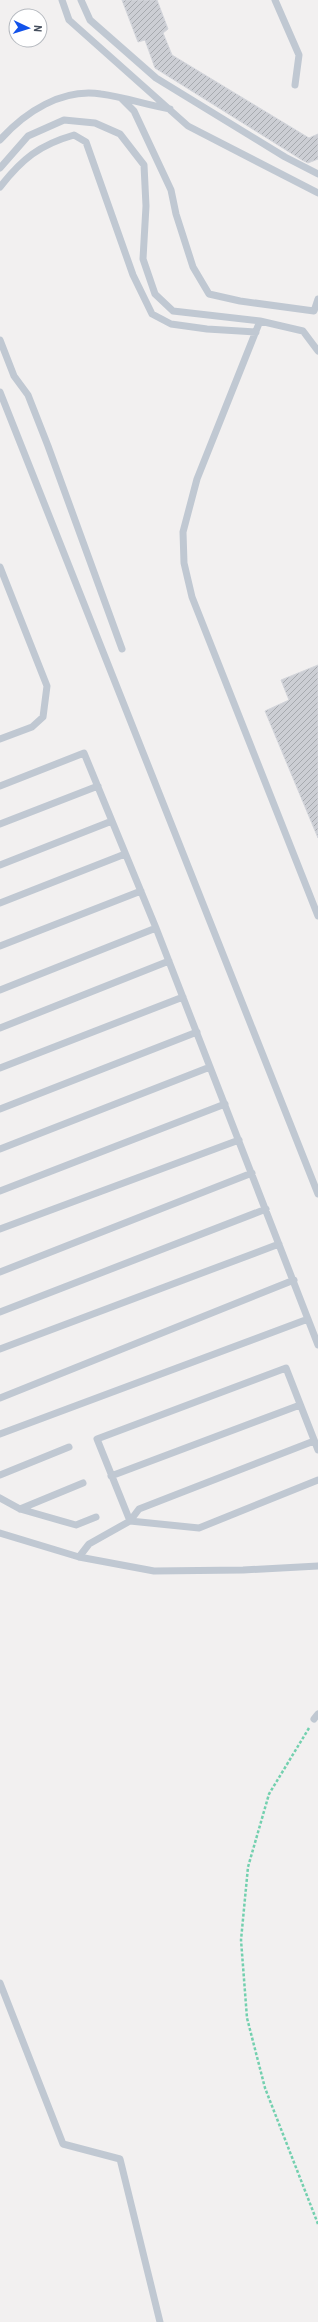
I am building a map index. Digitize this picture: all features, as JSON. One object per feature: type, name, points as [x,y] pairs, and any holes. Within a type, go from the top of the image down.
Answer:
[{"type":"lane","points":[[62,0],[69,20],[188,126],[318,193]]},
{"type":"lane","points":[[81,0],[90,20],[156,78],[285,157],[318,174]]},
{"type":"lane","points":[[275,0],[299,55],[295,85]]},
{"type":"lane","points":[[0,140],[13,126],[33,110],[72,94],[101,94],[170,109]]},
{"type":"lane","points":[[122,99],[134,111],[171,190],[176,214],[193,267],[209,294],[240,301],[316,311],[318,298]]},
{"type":"lane","points":[[0,168],[28,136],[64,120],[95,123],[120,134],[144,165],[146,206],[143,259],[155,294],[174,311],[260,321],[303,331],[318,351]]},
{"type":"lane","points":[[0,186],[19,163],[52,142],[74,135],[86,142],[106,194],[133,275],[152,314],[171,324],[207,329],[256,332]]},
{"type":"lane","points":[[260,321],[197,479],[183,532],[184,564],[192,597],[318,916]]},
{"type":"lane","points":[[0,340],[14,376],[28,395],[122,649]]},
{"type":"lane","points":[[0,392],[87,607],[318,1194]]},
{"type":"lane","points":[[0,567],[47,686],[43,717],[32,727],[0,739]]},
{"type":"lane","points":[[0,786],[84,753],[156,928],[318,1345]]},
{"type":"lane","points":[[0,824],[98,786]]},
{"type":"lane","points":[[0,865],[112,821]]},
{"type":"lane","points":[[0,903],[125,854]]},
{"type":"lane","points":[[0,946],[141,891]]},
{"type":"lane","points":[[0,990],[156,928]]},
{"type":"lane","points":[[0,1028],[169,961]]},
{"type":"lane","points":[[0,1068],[183,997]]},
{"type":"lane","points":[[0,1109],[197,1032]]},
{"type":"lane","points":[[0,1149],[210,1067]]},
{"type":"lane","points":[[0,1191],[225,1104]]},
{"type":"lane","points":[[0,1229],[239,1140]]},
{"type":"lane","points":[[0,1272],[252,1173]]},
{"type":"lane","points":[[0,1312],[266,1209]]},
{"type":"lane","points":[[0,1349],[279,1244]]},
{"type":"lane","points":[[0,1398],[294,1280]]},
{"type":"lane","points":[[0,1434],[308,1319]]},
{"type":"lane","points":[[130,1520],[97,1439],[271,1373],[286,1368],[318,1450]]},
{"type":"lane","points":[[111,1476],[300,1405]]},
{"type":"lane","points":[[78,1557],[89,1544],[130,1520],[139,1509],[314,1441]]},
{"type":"lane","points":[[0,1474],[69,1447]]},
{"type":"lane","points":[[130,1520],[200,1528],[318,1480]]},
{"type":"lane","points":[[20,1509],[83,1483]]},
{"type":"lane","points":[[0,1498],[20,1509],[76,1525],[96,1517]]},
{"type":"lane","points":[[0,1533],[78,1557],[154,1571],[243,1570],[318,1566]]},
{"type":"lane","points":[[0,1983],[63,2144],[120,2159],[160,2322]]},
{"type":"path","points":[[316,1716],[269,1794],[248,1867],[241,1940],[247,2018],[263,2080],[318,2224]]},
{"type":"building","points":[[122,0],[157,0],[168,29],[163,33],[172,55],[309,138],[318,134],[318,159],[308,163],[302,160],[155,68],[145,40],[138,42]]},
{"type":"building","points":[[318,665],[318,838],[265,711],[289,700],[281,680]]}]
